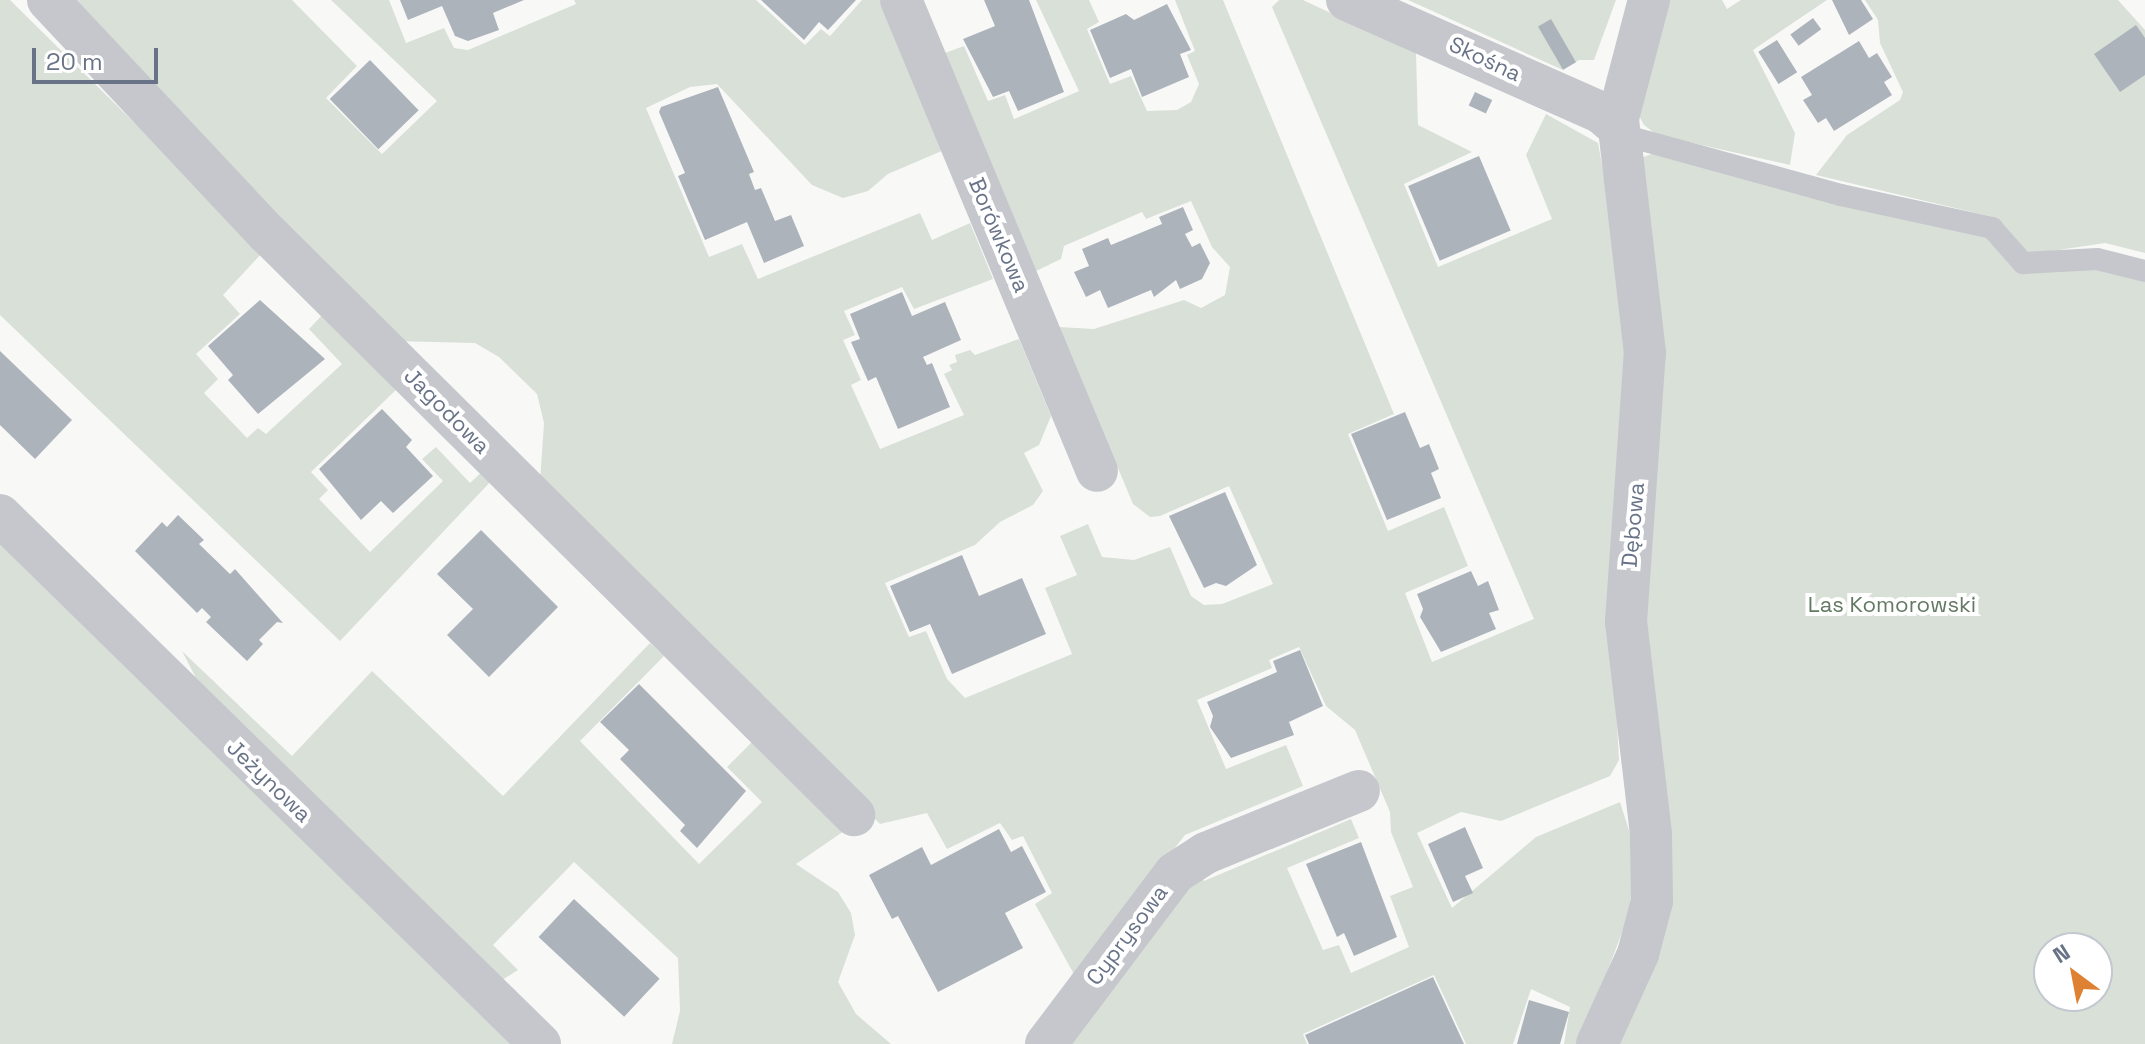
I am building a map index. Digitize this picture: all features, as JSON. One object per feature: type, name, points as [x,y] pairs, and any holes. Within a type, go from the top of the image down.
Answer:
[{"type":"street","name":"Jagodowa","points":[[48,0],[267,233],[854,815]]},
{"type":"street","name":"Borówkowa","points":[[901,0],[1097,471]]},
{"type":"street","name":"Skośna","points":[[1347,0],[1600,112],[1618,127]]},
{"type":"street","name":"Dębowa","points":[[1597,1044],[1638,954],[1653,887],[1626,622],[1645,353],[1618,127],[1649,0]]},
{"type":"street","name":"Jeżynowa","points":[[0,515],[540,1044]]},
{"type":"street","name":"Cyprysowa","points":[[1046,1044],[1175,873],[1206,853],[1359,791]]},
{"type":"lane","points":[[1618,127],[1634,138],[1841,195],[1992,228],[2023,263],[2097,259],[2145,271]]},
{"type":"green space","points":[[0,0],[10,0],[264,251],[223,295],[240,314],[196,354],[218,379],[204,393],[247,438],[258,428],[266,434],[342,364],[309,329],[325,312],[400,386],[311,472],[328,490],[319,499],[370,552],[443,481],[422,459],[436,447],[470,483],[484,470],[493,479],[340,641],[0,315]]},
{"type":"green space","points":[[73,0],[292,0],[357,66],[326,98],[382,154],[437,101],[331,0],[389,0],[406,43],[444,28],[454,48],[468,50],[576,4],[574,0],[756,0],[805,45],[821,29],[830,36],[862,0],[880,0],[944,150],[888,174],[868,191],[843,198],[812,185],[717,84],[690,87],[646,108],[709,257],[742,244],[758,279],[920,213],[932,240],[970,223],[993,279],[914,309],[902,287],[844,311],[855,335],[843,340],[861,380],[851,385],[880,449],[964,415],[944,374],[952,370],[949,365],[957,362],[955,355],[970,350],[975,355],[1019,339],[1051,416],[1039,445],[1024,453],[1043,491],[1033,505],[1000,522],[975,545],[885,583],[909,637],[926,631],[947,679],[965,698],[1072,654],[1045,588],[1077,575],[1060,536],[1088,524],[1102,557],[1134,560],[1170,547],[1191,596],[1204,605],[1222,604],[1273,584],[1229,486],[1160,516],[1150,517],[1133,504],[1059,327],[1094,329],[1184,300],[1201,308],[1225,295],[1230,267],[1212,247],[1191,201],[1146,219],[1142,212],[1064,246],[1061,259],[1034,272],[942,54],[964,46],[988,101],[1005,95],[1014,119],[1079,91],[1036,0],[1089,0],[1099,22],[1087,29],[1110,84],[1131,76],[1147,111],[1177,110],[1191,102],[1199,84],[1187,55],[1195,51],[1175,0],[1223,0],[1394,414],[1348,434],[1388,531],[1444,507],[1468,566],[1405,593],[1432,662],[1534,619],[1272,7],[1279,0],[1303,0],[1416,53],[1418,125],[1472,152],[1404,184],[1438,267],[1552,219],[1526,155],[1546,114],[1598,143],[1635,344],[1614,667],[1619,760],[1610,776],[1501,821],[1461,812],[1417,833],[1452,908],[1536,837],[1620,802],[1634,846],[1630,911],[1583,1037],[1578,1044],[1564,1044],[1570,1007],[1531,989],[1513,1044],[1466,1044],[1434,975],[1303,1034],[1307,1044],[1063,1044],[1200,873],[1204,881],[1351,819],[1359,838],[1287,868],[1323,950],[1339,945],[1351,973],[1409,947],[1390,896],[1413,887],[1391,832],[1390,812],[1355,730],[1326,706],[1299,647],[1269,660],[1272,668],[1197,700],[1226,769],[1286,745],[1303,786],[1185,835],[1075,976],[1035,904],[1052,893],[1023,836],[1012,840],[1000,823],[947,849],[927,813],[880,824],[540,482],[544,423],[537,394],[499,357],[475,343],[392,341]]},
{"type":"green space","points":[[1408,0],[1616,0],[1594,60],[1579,60],[1563,70]]},
{"type":"green space","points":[[1660,0],[1722,0],[1727,9],[1741,0],[1827,0],[1753,50],[1795,133],[1790,165],[1657,135],[1644,125],[1639,116]]},
{"type":"green space","points":[[1865,0],[2118,0],[2145,30],[2145,253],[2105,243],[2025,255],[1997,218],[1816,175],[1847,135],[1900,100],[1903,92],[1880,43],[1878,20]]},
{"type":"green space","name":"Las Komorowski","points":[[1652,154],[1992,239],[2023,273],[2097,268],[2145,281],[2145,1044],[1616,1044],[1635,1004],[1637,159]]},
{"type":"green space","points":[[0,533],[525,1044],[0,1044]]},
{"type":"green space","points":[[650,643],[664,656],[580,741],[699,864],[762,802],[727,767],[752,742],[844,831],[796,864],[838,892],[851,913],[855,935],[838,982],[856,1014],[891,1044],[672,1044],[680,1011],[678,958],[574,862],[493,945],[518,970],[496,984],[196,678],[182,651],[292,756],[372,671],[503,796]]},
{"type":"building","points":[[400,0],[524,0],[493,13],[499,30],[468,41],[455,36],[442,6],[408,20]]},
{"type":"building","points":[[761,0],[856,0],[828,30],[819,22],[804,40]]},
{"type":"building","points":[[984,0],[1029,0],[1064,92],[1018,111],[1009,91],[993,97],[963,39],[995,26]]},
{"type":"building","points":[[1832,0],[1861,0],[1873,19],[1849,35]]},
{"type":"building","points":[[1167,4],[1191,50],[1180,54],[1189,77],[1142,97],[1131,69],[1110,78],[1090,30],[1126,14],[1134,20]]},
{"type":"building","points":[[1813,18],[1821,29],[1799,46],[1790,34]]},
{"type":"building","points":[[1551,19],[1576,62],[1563,70],[1538,26]]},
{"type":"building","points":[[2136,25],[2145,38],[2145,75],[2120,92],[2094,54]]},
{"type":"building","points":[[1777,40],[1797,72],[1778,84],[1758,52]]},
{"type":"building","points":[[1859,41],[1869,58],[1877,53],[1892,77],[1884,82],[1892,95],[1834,131],[1826,118],[1818,123],[1803,100],[1812,95],[1801,77]]},
{"type":"building","points":[[370,60],[419,110],[378,149],[330,99]]},
{"type":"building","points":[[718,87],[754,172],[749,174],[755,190],[761,188],[775,221],[791,215],[804,246],[764,263],[747,222],[705,240],[678,176],[685,173],[659,112],[661,107]]},
{"type":"building","points":[[1475,92],[1492,100],[1486,114],[1469,106]]},
{"type":"building","points":[[1479,156],[1511,231],[1440,261],[1408,186]]},
{"type":"building","points":[[1183,207],[1193,230],[1185,234],[1192,247],[1200,243],[1210,263],[1202,279],[1180,289],[1176,280],[1154,297],[1151,290],[1108,308],[1100,290],[1086,297],[1074,272],[1089,266],[1082,249],[1108,238],[1111,245],[1162,224],[1159,217]]},
{"type":"building","points":[[902,292],[912,316],[945,302],[961,340],[923,357],[927,365],[932,363],[950,407],[898,429],[876,377],[868,381],[851,342],[860,339],[850,314]]},
{"type":"building","points":[[260,300],[325,359],[258,414],[228,380],[233,375],[208,346]]},
{"type":"building","points":[[0,351],[72,420],[35,459],[0,425]]},
{"type":"building","points":[[382,409],[412,440],[406,447],[433,476],[393,513],[381,501],[361,520],[319,469]]},
{"type":"building","points":[[1405,412],[1420,448],[1429,444],[1439,469],[1431,473],[1441,498],[1387,520],[1351,434]]},
{"type":"building","points":[[1225,492],[1257,565],[1226,586],[1216,583],[1204,588],[1169,516]]},
{"type":"building","points":[[178,515],[204,540],[199,544],[230,574],[235,569],[283,623],[277,622],[259,640],[263,644],[247,661],[206,622],[211,617],[202,608],[197,613],[135,551],[162,522],[167,527]]},
{"type":"building","points":[[481,530],[558,607],[489,677],[447,635],[473,609],[437,574]]},
{"type":"building","points":[[962,555],[979,596],[1022,578],[1046,634],[952,674],[930,624],[910,632],[890,586]]},
{"type":"building","points":[[1471,571],[1478,586],[1488,581],[1499,610],[1489,613],[1496,629],[1441,652],[1420,617],[1423,609],[1417,594]]},
{"type":"building","points":[[1300,650],[1323,706],[1289,722],[1294,735],[1231,758],[1210,727],[1213,716],[1207,702],[1277,672],[1273,661]]},
{"type":"building","points":[[639,684],[746,791],[697,848],[680,831],[685,825],[620,759],[629,750],[600,722]]},
{"type":"building","points":[[1465,827],[1483,868],[1465,876],[1473,893],[1453,902],[1428,844]]},
{"type":"building","points":[[999,829],[1011,852],[1022,846],[1046,892],[1005,913],[1023,948],[938,992],[898,916],[892,919],[869,875],[922,847],[931,865]]},
{"type":"building","points":[[1361,842],[1397,937],[1354,956],[1344,933],[1337,937],[1306,864]]},
{"type":"building","points":[[574,899],[660,979],[624,1017],[539,937]]},
{"type":"building","points":[[1433,977],[1464,1044],[1309,1044],[1305,1035]]},
{"type":"building","points":[[1529,1000],[1569,1012],[1560,1044],[1517,1044]]}]
